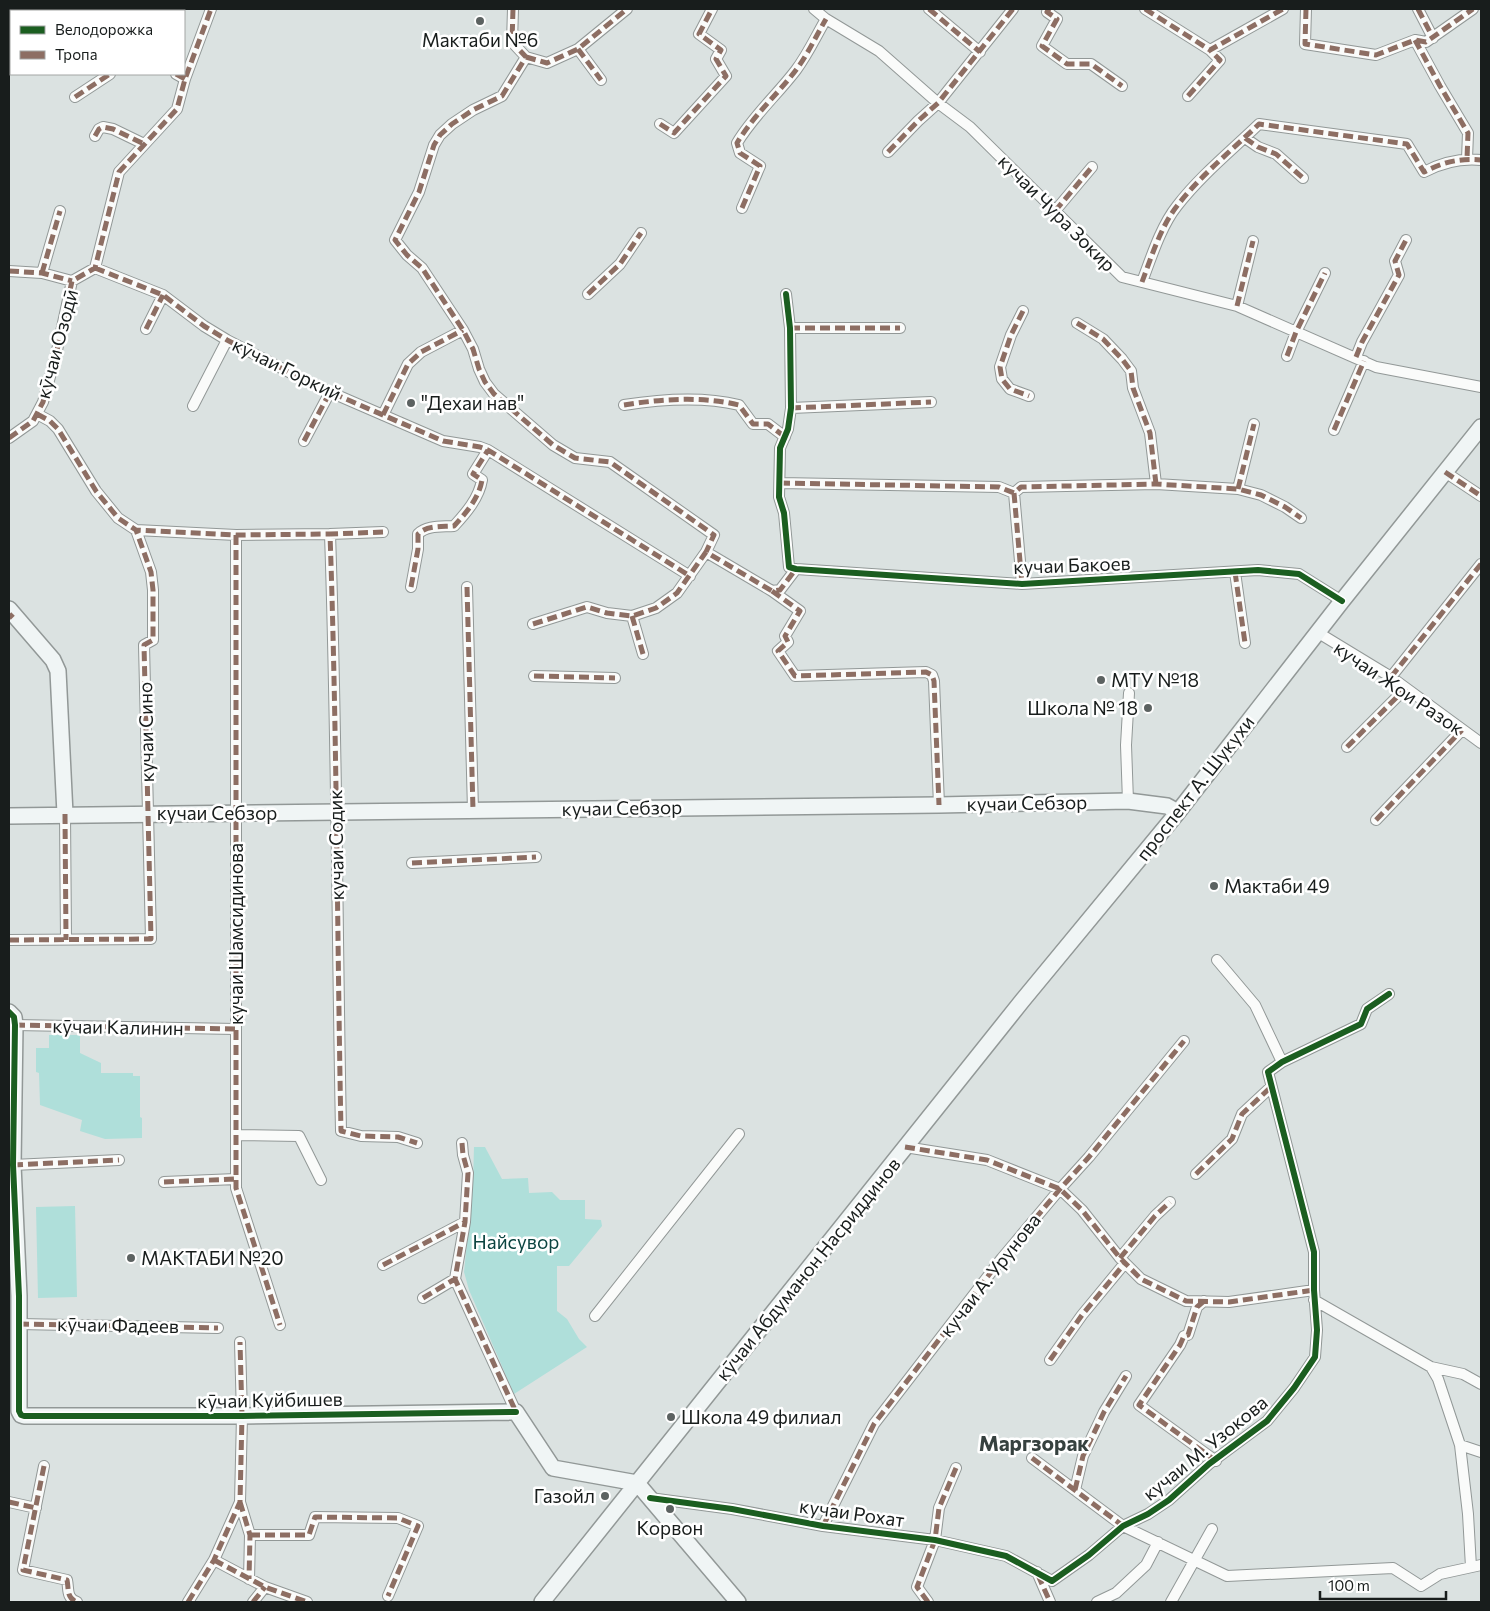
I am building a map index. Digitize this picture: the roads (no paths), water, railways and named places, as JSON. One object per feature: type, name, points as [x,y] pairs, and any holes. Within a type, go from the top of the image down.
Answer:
[{"type":"main road","name":"проспект А. Шукухи","points":[[905,1147],[1022,1001],[1178,812],[1342,601],[1481,427]]},
{"type":"main road","points":[[10,614],[52,660],[58,671],[65,814]]},
{"type":"main road","name":"кучаи Себзор","points":[[9,816],[939,805],[1128,800],[1168,806],[1178,812]]},
{"type":"main road","points":[[12,1019],[14,1296],[19,1324],[13,1383]]},
{"type":"main road","name":"кӯчаи Абдуманон Насриддинов","points":[[542,1602],[905,1147]]},
{"type":"main road","name":"кӯчаи Куйбишев","points":[[13,1383],[19,1411],[24,1416],[242,1416],[516,1412]]},
{"type":"main road","points":[[516,1412],[553,1468],[637,1483],[738,1602]]},
{"type":"street","name":"кӯчаи Озодӣ","points":[[185,65],[211,9]]},
{"type":"street","points":[[513,9],[512,42],[526,57],[547,63],[578,49],[628,9]]},
{"type":"street","points":[[660,124],[674,133],[726,76],[716,59],[721,50],[699,34],[712,9]]},
{"type":"street","name":"кучаи Чура Зокир","points":[[814,9],[826,19],[879,51],[938,103],[970,127],[1122,277],[1237,306],[1376,367],[1481,388]]},
{"type":"street","points":[[929,9],[980,52]]},
{"type":"street","points":[[888,152],[918,120],[938,103],[1013,9]]},
{"type":"street","points":[[1145,9],[1210,50],[1220,60],[1188,96]]},
{"type":"street","points":[[1210,50],[1282,9]]},
{"type":"street","points":[[1306,9],[1305,44],[1376,55],[1416,40],[1426,42],[1473,9]]},
{"type":"street","points":[[1418,9],[1432,38]]},
{"type":"street","points":[[1048,10],[1057,19],[1042,46],[1067,64],[1090,64],[1122,86]]},
{"type":"street","points":[[742,208],[760,166],[740,153],[737,143],[759,112],[797,68],[826,19]]},
{"type":"street","points":[[1416,40],[1440,86],[1468,133],[1467,159]]},
{"type":"street","points":[[578,49],[601,80]]},
{"type":"street","points":[[526,57],[502,96],[473,110],[452,124],[440,135],[434,145],[419,192],[395,240],[407,255],[422,268],[463,330],[473,349],[482,376],[494,394],[553,445],[575,458],[610,462],[714,535],[706,552],[677,593],[656,608],[632,616],[607,613],[587,607],[533,624]]},
{"type":"street","points":[[75,97],[108,75]]},
{"type":"street","name":"кӯчаи Озодӣ","points":[[9,438],[33,421],[43,402],[56,355],[72,281],[95,268],[119,172],[177,109],[180,76]]},
{"type":"street","points":[[1142,282],[1157,241],[1176,206],[1211,169],[1259,124],[1407,144],[1424,172],[1441,163],[1467,159],[1481,160]]},
{"type":"street","points":[[95,136],[103,126],[144,144]]},
{"type":"street","points":[[1245,138],[1258,147],[1276,154],[1302,178]]},
{"type":"street","points":[[1055,211],[1092,167]]},
{"type":"street","points":[[42,273],[60,211]]},
{"type":"street","points":[[588,294],[620,264],[642,233]]},
{"type":"street","points":[[1334,430],[1360,359],[1362,342],[1399,275],[1396,261],[1406,240]]},
{"type":"street","points":[[1237,306],[1253,241]]},
{"type":"street","name":"кӯчаи Горкий","points":[[95,268],[163,295],[204,326],[227,340],[330,392],[443,442],[480,447],[488,450],[690,576]]},
{"type":"street","points":[[9,271],[42,273],[72,281]]},
{"type":"street","points":[[1287,356],[1296,332],[1325,273]]},
{"type":"street","points":[[772,591],[780,590],[796,569],[789,567],[784,513],[779,497],[780,448],[788,429],[791,408],[790,328],[786,294]]},
{"type":"street","points":[[146,329],[163,295]]},
{"type":"street","points":[[1023,311],[1011,335],[1000,367],[1002,379],[1010,389],[1029,396]]},
{"type":"street","points":[[1077,323],[1103,339],[1122,359],[1131,372],[1134,388],[1150,433],[1156,484]]},
{"type":"street","points":[[790,328],[900,328]]},
{"type":"street","points":[[383,415],[408,364],[421,352],[463,330]]},
{"type":"street","points":[[193,406],[227,340]]},
{"type":"street","points":[[304,440],[330,392]]},
{"type":"street","points":[[624,405],[653,400],[719,400],[739,404],[753,424],[768,424],[784,437]]},
{"type":"street","points":[[791,408],[931,402]]},
{"type":"street","points":[[37,414],[50,421],[58,429],[96,491],[118,518],[136,530],[236,536],[383,532]]},
{"type":"street","points":[[1238,489],[1254,424]]},
{"type":"street","points":[[411,587],[418,549],[418,534],[422,530],[429,528],[454,526],[465,515],[481,489],[482,480],[473,474],[488,450]]},
{"type":"street","points":[[1446,472],[1481,496]]},
{"type":"street","points":[[780,483],[999,487],[1014,492]]},
{"type":"street","points":[[1014,492],[1021,487],[1156,484],[1238,489],[1261,495],[1285,507],[1301,518]]},
{"type":"street","points":[[1014,492],[1022,584]]},
{"type":"street","name":"кучаи Сино","points":[[66,940],[151,939],[144,645],[153,640],[153,590],[151,572],[136,530]]},
{"type":"street","name":"кучаи Содик","points":[[330,534],[334,641],[341,1131],[360,1136],[398,1137],[417,1143]]},
{"type":"street","name":"кучаи Шамсидинова","points":[[236,536],[236,1188],[280,1325]]},
{"type":"street","points":[[706,552],[772,591],[800,611],[785,636],[788,642],[778,651],[796,676],[926,672],[932,675],[934,681],[939,805]]},
{"type":"street","points":[[1391,677],[1481,564]]},
{"type":"street","name":"кучаи Бакоев","points":[[796,569],[1022,584],[1258,570],[1299,574],[1342,601]]},
{"type":"street","points":[[1235,572],[1245,643]]},
{"type":"street","points":[[467,587],[473,810]]},
{"type":"street","points":[[632,616],[643,654]]},
{"type":"street","name":"кучаи Жои Разок","points":[[1318,632],[1391,677],[1481,743]]},
{"type":"street","points":[[534,676],[615,678]]},
{"type":"street","points":[[1347,747],[1406,688]]},
{"type":"street","points":[[1128,800],[1126,745],[1129,693]]},
{"type":"street","points":[[1376,820],[1462,730]]},
{"type":"street","points":[[9,940],[66,940],[65,814]]},
{"type":"street","points":[[412,863],[536,857]]},
{"type":"street","points":[[1217,960],[1256,1006],[1282,1062]]},
{"type":"street","points":[[1196,1174],[1232,1138],[1242,1114],[1271,1087],[1268,1072],[1282,1062],[1361,1024],[1367,1009],[1389,994]]},
{"type":"street","name":"кӯчаи Калинин","points":[[12,1019],[236,1029]]},
{"type":"street","name":"кучаи А. Урунова","points":[[823,1526],[874,1424],[1002,1258],[1060,1189],[1090,1157],[1184,1042]]},
{"type":"street","name":"кучаи М. Узокова","points":[[1041,1575],[1052,1581],[1089,1556],[1124,1526],[1148,1514],[1169,1500],[1209,1464],[1267,1421],[1294,1388],[1315,1357],[1317,1330],[1314,1295],[1314,1252],[1271,1087]]},
{"type":"street","points":[[595,1316],[739,1134]]},
{"type":"street","points":[[236,1135],[299,1136],[321,1180]]},
{"type":"street","points":[[462,1143],[468,1173],[464,1222],[455,1279],[516,1412]]},
{"type":"street","points":[[905,1147],[987,1160],[1060,1189],[1082,1210],[1122,1260],[1141,1279],[1171,1295],[1186,1301],[1229,1302],[1314,1295],[1431,1367],[1463,1374],[1481,1384]]},
{"type":"street","points":[[13,1165],[119,1160]]},
{"type":"street","points":[[164,1182],[236,1179]]},
{"type":"street","points":[[1050,1360],[1155,1216],[1170,1202]]},
{"type":"street","points":[[383,1265],[464,1222]]},
{"type":"street","points":[[423,1298],[455,1279]]},
{"type":"street","points":[[1204,1301],[1197,1307],[1188,1335],[1184,1336],[1180,1345],[1139,1406],[1216,1460]]},
{"type":"street","name":"кӯчаи Фадеев","points":[[19,1324],[218,1328]]},
{"type":"street","points":[[240,1342],[242,1416],[240,1502],[250,1535],[249,1579]]},
{"type":"street","points":[[1032,1458],[1124,1526],[1227,1576],[1393,1568],[1421,1586],[1440,1574],[1476,1566],[1460,1446],[1438,1379],[1431,1367]]},
{"type":"street","points":[[1075,1490],[1083,1456],[1104,1412],[1126,1376]]},
{"type":"street","points":[[1460,1446],[1481,1452]]},
{"type":"street","points":[[44,1466],[23,1570],[67,1580],[68,1595],[78,1602]]},
{"type":"street","points":[[928,1602],[917,1587],[935,1540],[939,1508],[956,1468]]},
{"type":"street","name":"кучаи Рохат","points":[[650,1498],[732,1509],[823,1526],[935,1540],[1006,1556],[1041,1575]]},
{"type":"street","points":[[9,1502],[36,1508]]},
{"type":"street","points":[[188,1602],[214,1560],[240,1502]]},
{"type":"street","points":[[250,1535],[309,1535],[315,1517],[398,1518],[418,1526],[388,1596]]},
{"type":"street","points":[[1172,1602],[1212,1529]]},
{"type":"street","points":[[1098,1602],[1116,1593],[1146,1565],[1158,1542]]},
{"type":"street","points":[[214,1560],[265,1587],[307,1602]]},
{"type":"street","points":[[1041,1575],[1050,1602]]},
{"type":"street","points":[[253,1602],[265,1587]]},
{"type":"place","name":"Мактаби №6","points":[[480,21]]},
{"type":"place","name":"\"Дехаи нав\"","points":[[411,403]]},
{"type":"place","name":"МТУ №18","points":[[1101,680]]},
{"type":"place","name":"Школа № 18","points":[[1148,708]]},
{"type":"place","name":"Мактаби 49","points":[[1214,886]]},
{"type":"place","name":"МАКТАБИ №20","points":[[131,1258]]},
{"type":"place","name":"Школа 49 филиал","points":[[671,1417]]},
{"type":"place","name":"Газойл","points":[[605,1496]]},
{"type":"place","name":"Корвон","points":[[670,1509]]},
{"type":"district","name":"Маргзорак","points":[[1034,1444]]},
{"type":"park label","name":"Найсувор","points":[[516,1242]]}]
